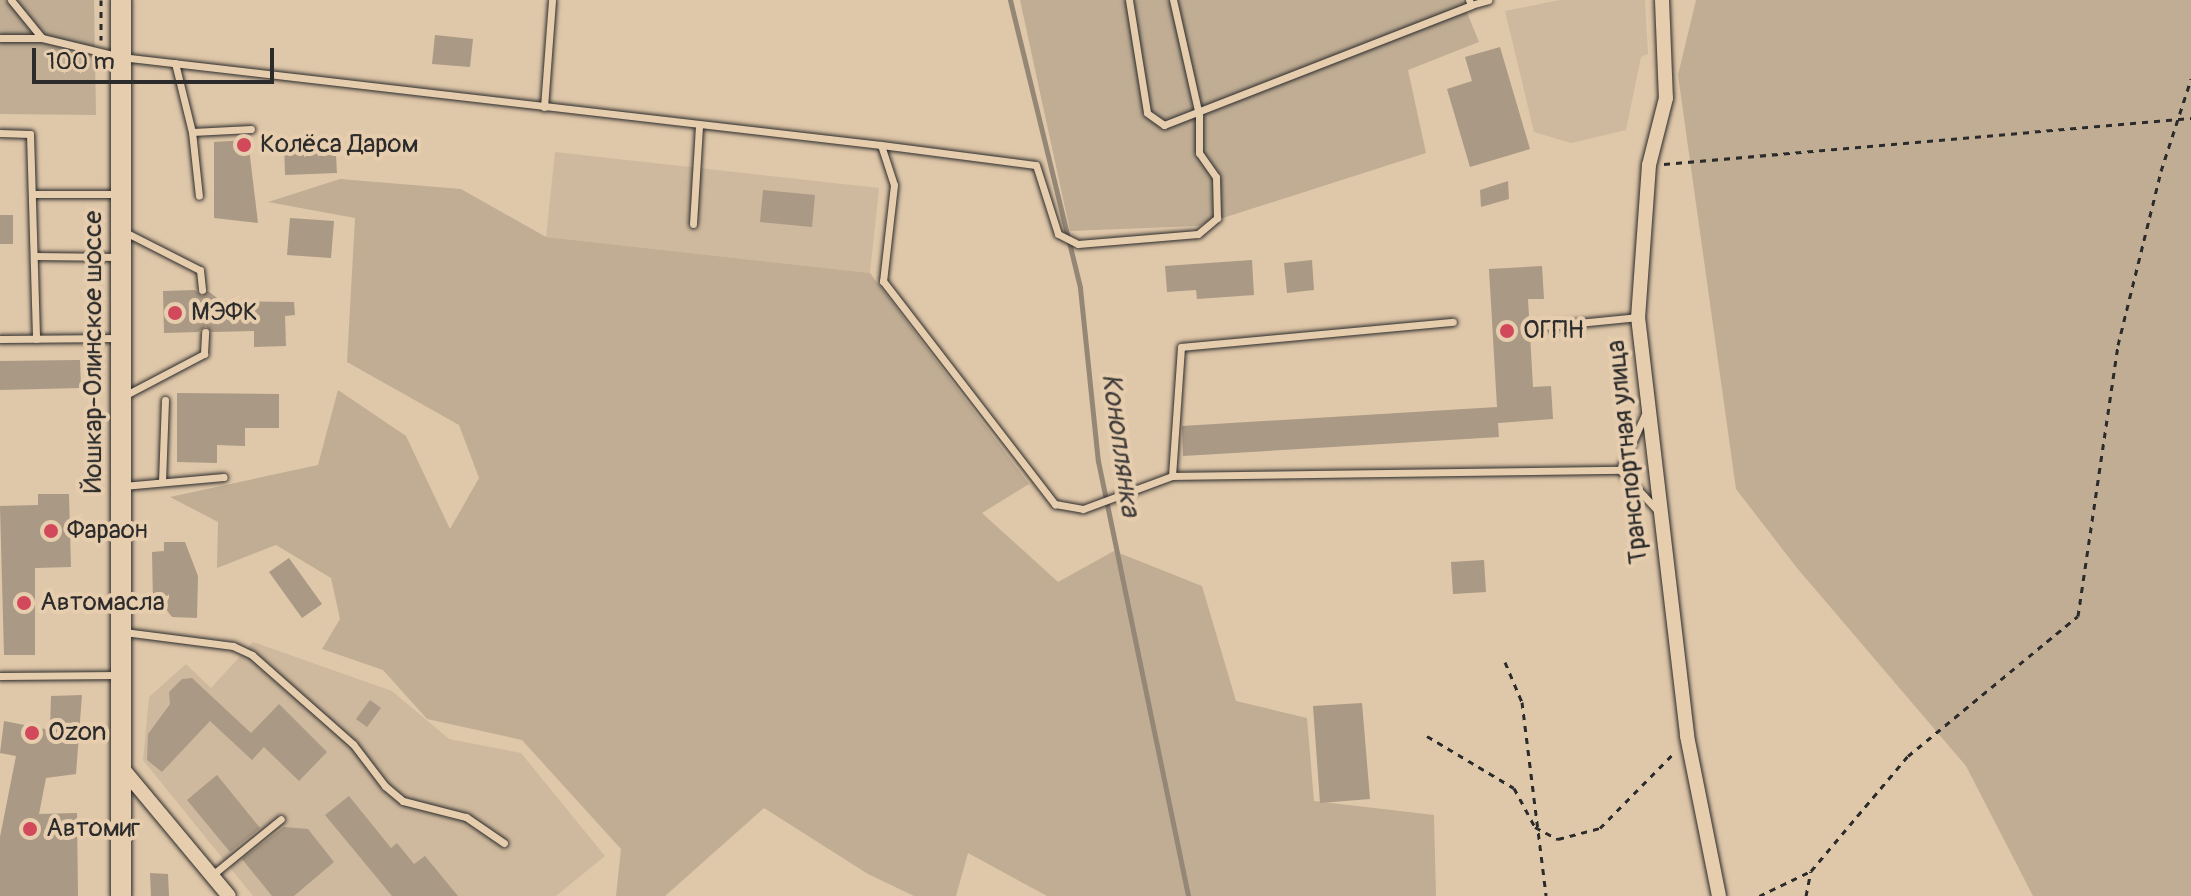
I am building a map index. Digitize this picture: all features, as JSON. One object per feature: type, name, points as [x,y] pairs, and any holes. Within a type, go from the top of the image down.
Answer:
[{"type":"main road","name":"Йошкар-Олинское шоссе","points":[[121,0],[121,896]]},
{"type":"street","name":"Транспортная улица","points":[[1662,0],[1666,98],[1649,165],[1638,317],[1646,412],[1687,736],[1716,894]]},
{"type":"street","points":[[123,769],[229,896]]},
{"type":"lane","points":[[11,0],[42,38]]},
{"type":"lane","points":[[544,107],[552,0]]},
{"type":"lane","points":[[1129,0],[1147,113],[1164,125],[1199,115],[1470,2],[1488,0]]},
{"type":"lane","points":[[0,38],[42,38],[121,57],[1036,165],[1058,234],[1078,244],[1198,234],[1217,218],[1216,177],[1199,153],[1199,115],[1173,0]]},
{"type":"lane","points":[[175,63],[192,132],[199,196]]},
{"type":"lane","points":[[693,224],[699,125]]},
{"type":"lane","points":[[192,132],[251,129]]},
{"type":"lane","points":[[0,133],[30,134],[36,339]]},
{"type":"lane","points":[[881,145],[894,185],[883,281],[1055,504],[1083,509],[1172,476],[1620,470],[1658,511]]},
{"type":"lane","points":[[34,194],[120,194]]},
{"type":"lane","points":[[119,230],[200,270],[202,290]]},
{"type":"lane","points":[[35,256],[119,257]]},
{"type":"lane","points":[[1549,326],[1638,317]]},
{"type":"lane","points":[[1172,476],[1181,347],[1453,322]]},
{"type":"lane","points":[[120,398],[204,354],[205,332]]},
{"type":"lane","points":[[0,339],[120,338]]},
{"type":"lane","points":[[162,482],[165,400]]},
{"type":"lane","points":[[1620,470],[1646,412]]},
{"type":"lane","points":[[121,486],[224,477]]},
{"type":"lane","points":[[122,632],[233,646],[252,655],[353,744],[385,786],[403,801],[466,817],[504,843]]},
{"type":"lane","points":[[0,676],[122,675]]},
{"type":"lane","points":[[211,876],[281,819]]},
{"type":"path","points":[[1759,896],[1811,871],[1908,756],[2078,616],[2118,345],[2191,79]]},
{"type":"path","points":[[1649,165],[2191,118]]},
{"type":"path","points":[[1505,662],[1522,702],[1535,827],[1546,896]]},
{"type":"path","points":[[1427,736],[1514,788],[1535,827],[1558,839],[1600,828],[1656,775],[1687,736]]},
{"type":"path","points":[[1806,896],[1811,871]]},
{"type":"shaded area","points":[[0,0],[94,0],[96,115],[0,114]]},
{"type":"shaded area","points":[[1020,0],[1462,0],[1479,42],[1408,70],[1426,153],[1198,226],[1070,231]]},
{"type":"shaded area","points":[[1559,0],[1645,0],[1648,54],[1641,57],[1626,130],[1571,143],[1534,132],[1505,11]]},
{"type":"shaded area","points":[[1696,0],[2191,0],[2191,896],[2033,896],[1966,766],[1797,568],[1736,489],[1678,75]]},
{"type":"shaded area","points":[[555,152],[879,188],[870,273],[546,237]]},
{"type":"shaded area","points":[[340,179],[461,189],[546,237],[870,273],[1029,484],[982,513],[1058,582],[1114,551],[1202,586],[1236,701],[1307,718],[1314,801],[1434,815],[1436,896],[1047,896],[968,853],[956,896],[914,896],[868,874],[764,808],[665,896],[616,896],[621,849],[522,740],[427,719],[383,670],[322,649],[340,619],[331,578],[276,545],[217,568],[218,522],[170,497],[318,465],[338,390],[406,436],[450,529],[479,478],[459,425],[347,362],[355,218],[268,202]]},
{"type":"shaded area","points":[[253,642],[392,691],[449,739],[521,753],[605,856],[556,896],[253,896],[143,760],[149,697],[186,664],[211,688]]},
{"type":"building","points":[[435,35],[473,39],[470,67],[432,64]]},
{"type":"building","points":[[1500,47],[1530,149],[1470,167],[1447,89],[1472,81],[1465,57]]},
{"type":"building","points":[[335,139],[337,173],[285,175],[284,141]]},
{"type":"building","points":[[248,140],[258,223],[214,218],[214,142]]},
{"type":"building","points":[[1508,181],[1509,199],[1481,207],[1480,190]]},
{"type":"building","points":[[763,190],[815,195],[812,227],[760,222]]},
{"type":"building","points":[[0,215],[13,215],[13,244],[0,244]]},
{"type":"building","points":[[290,218],[334,221],[331,258],[287,255]]},
{"type":"building","points":[[1252,260],[1254,295],[1197,299],[1196,290],[1167,292],[1165,266]]},
{"type":"building","points":[[1312,260],[1314,290],[1287,293],[1284,263]]},
{"type":"building","points":[[1542,266],[1544,299],[1528,299],[1533,387],[1551,386],[1553,419],[1498,423],[1499,437],[1183,456],[1182,426],[1497,407],[1489,269]]},
{"type":"building","points":[[195,290],[202,296],[208,291],[221,301],[294,302],[295,315],[285,316],[286,346],[254,347],[254,331],[211,332],[206,326],[198,332],[164,333],[163,291]]},
{"type":"building","points":[[80,360],[81,388],[0,390],[0,361]]},
{"type":"building","points":[[177,393],[279,394],[279,428],[245,428],[245,446],[217,445],[217,463],[177,462]]},
{"type":"building","points":[[38,494],[69,494],[71,567],[35,568],[35,655],[4,655],[0,506],[38,505]]},
{"type":"building","points":[[164,542],[185,542],[198,576],[197,618],[172,617],[161,603],[153,603],[152,552],[164,551]]},
{"type":"building","points":[[289,558],[322,604],[302,618],[269,572]]},
{"type":"building","points":[[1484,560],[1486,592],[1453,594],[1451,562]]},
{"type":"building","points":[[192,678],[251,733],[279,704],[327,752],[299,781],[264,747],[252,760],[210,721],[162,772],[147,760],[148,734],[170,704],[169,692],[182,679]]},
{"type":"building","points":[[82,695],[76,774],[46,778],[39,814],[77,813],[78,896],[0,896],[0,837],[16,756],[0,753],[4,721],[50,730],[51,696]]},
{"type":"building","points":[[370,700],[381,708],[367,727],[356,719]]},
{"type":"building","points":[[1362,703],[1370,799],[1320,803],[1313,706]]},
{"type":"building","points":[[217,775],[260,828],[230,852],[187,800]]},
{"type":"building","points":[[349,796],[391,848],[397,843],[414,864],[425,856],[458,896],[392,896],[325,815]]},
{"type":"building","points":[[284,827],[308,829],[334,862],[294,896],[272,896],[242,859]]},
{"type":"building","points":[[150,873],[168,874],[169,896],[151,896]]},
{"type":"waterway","name":"Коноплянка","points":[[1010,0],[1080,288],[1098,461],[1188,896]]},
{"type":"place","name":"Колёса Даром","points":[[244,145]]},
{"type":"place","name":"МЭФК","points":[[175,313]]},
{"type":"place","name":"ОГПН","points":[[1507,331]]},
{"type":"place","name":"Фараон","points":[[51,531]]},
{"type":"place","name":"Автомасла","points":[[24,603]]},
{"type":"place","name":"Ozon","points":[[32,733]]},
{"type":"place","name":"Автомиг","points":[[30,829]]}]
